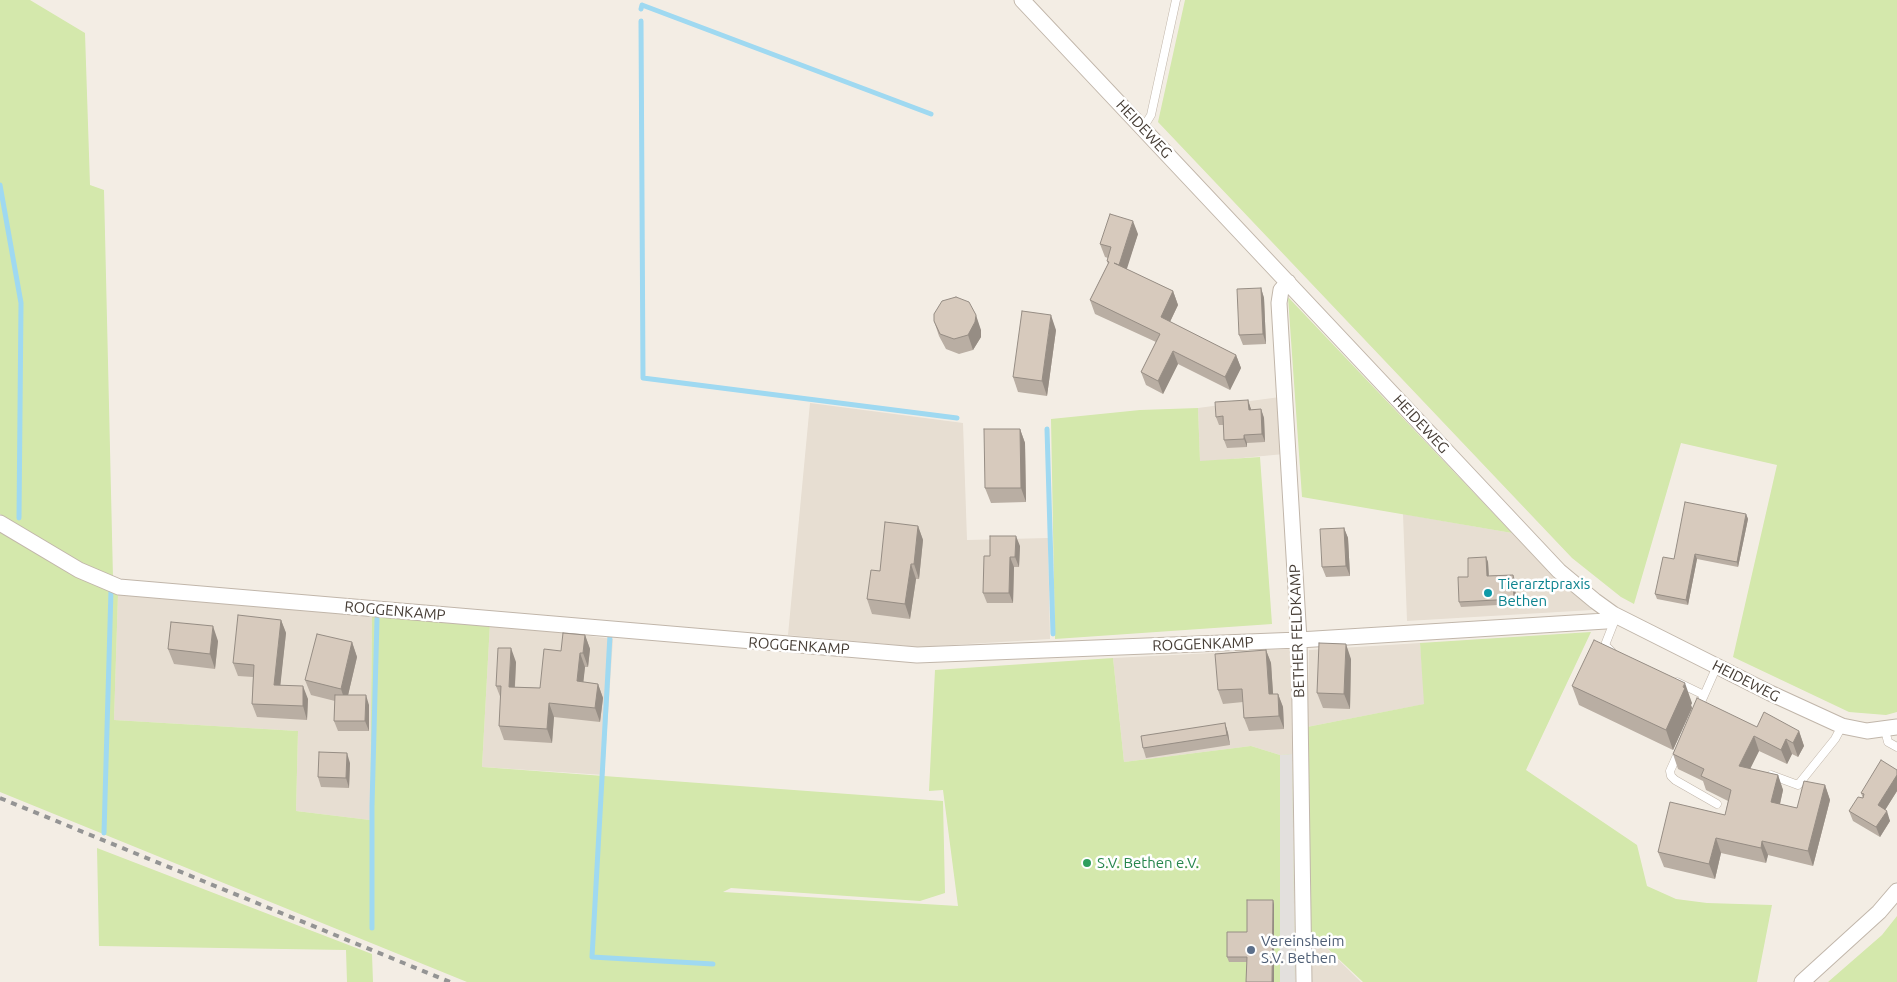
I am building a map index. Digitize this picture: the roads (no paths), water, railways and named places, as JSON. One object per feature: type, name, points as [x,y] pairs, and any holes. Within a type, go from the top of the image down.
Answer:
[{"type":"street","name":"HEIDEWEG","points":[[1022,0],[1559,571],[1615,615],[1842,726],[1867,732],[1891,729]]},
{"type":"street","name":"BETHER FELDKAMP","points":[[1288,282],[1281,290],[1279,303],[1299,640],[1304,982]]},
{"type":"street","name":"ROGGENKAMP","points":[[0,523],[78,570],[119,587],[918,655],[1299,640],[1606,621],[1615,615]]},
{"type":"street","points":[[1802,982],[1879,912],[1897,891]]},
{"type":"lane","points":[[1143,128],[1151,114],[1176,0]]},
{"type":"lane","points":[[1615,615],[1604,644],[1610,651],[1618,655]]},
{"type":"lane","points":[[1693,720],[1717,666]]},
{"type":"lane","points":[[1670,679],[1704,696]]},
{"type":"lane","points":[[1762,771],[1798,785],[1835,739],[1842,726]]},
{"type":"lane","points":[[1891,729],[1888,742],[1897,747]]},
{"type":"lane","points":[[1682,744],[1670,771],[1671,776],[1674,780],[1717,804]]},
{"type":"waterway","points":[[641,9],[642,5],[931,114]]},
{"type":"waterway","points":[[641,21],[643,378],[957,418]]},
{"type":"waterway","points":[[0,185],[21,303],[19,518]]},
{"type":"waterway","points":[[1047,429],[1053,634]]},
{"type":"waterway","points":[[104,833],[111,590]]},
{"type":"waterway","points":[[372,928],[372,806],[377,619]]},
{"type":"waterway","points":[[610,635],[592,957],[713,964]]},
{"type":"railway","points":[[0,798],[450,982]]},
{"type":"place","name":"Tierarztpraxis Bethen","points":[[1488,593]]},
{"type":"place","name":"S.V. Bethen e.V.","points":[[1087,863]]},
{"type":"place","name":"Vereinsheim S.V. Bethen","points":[[1251,950]]}]
